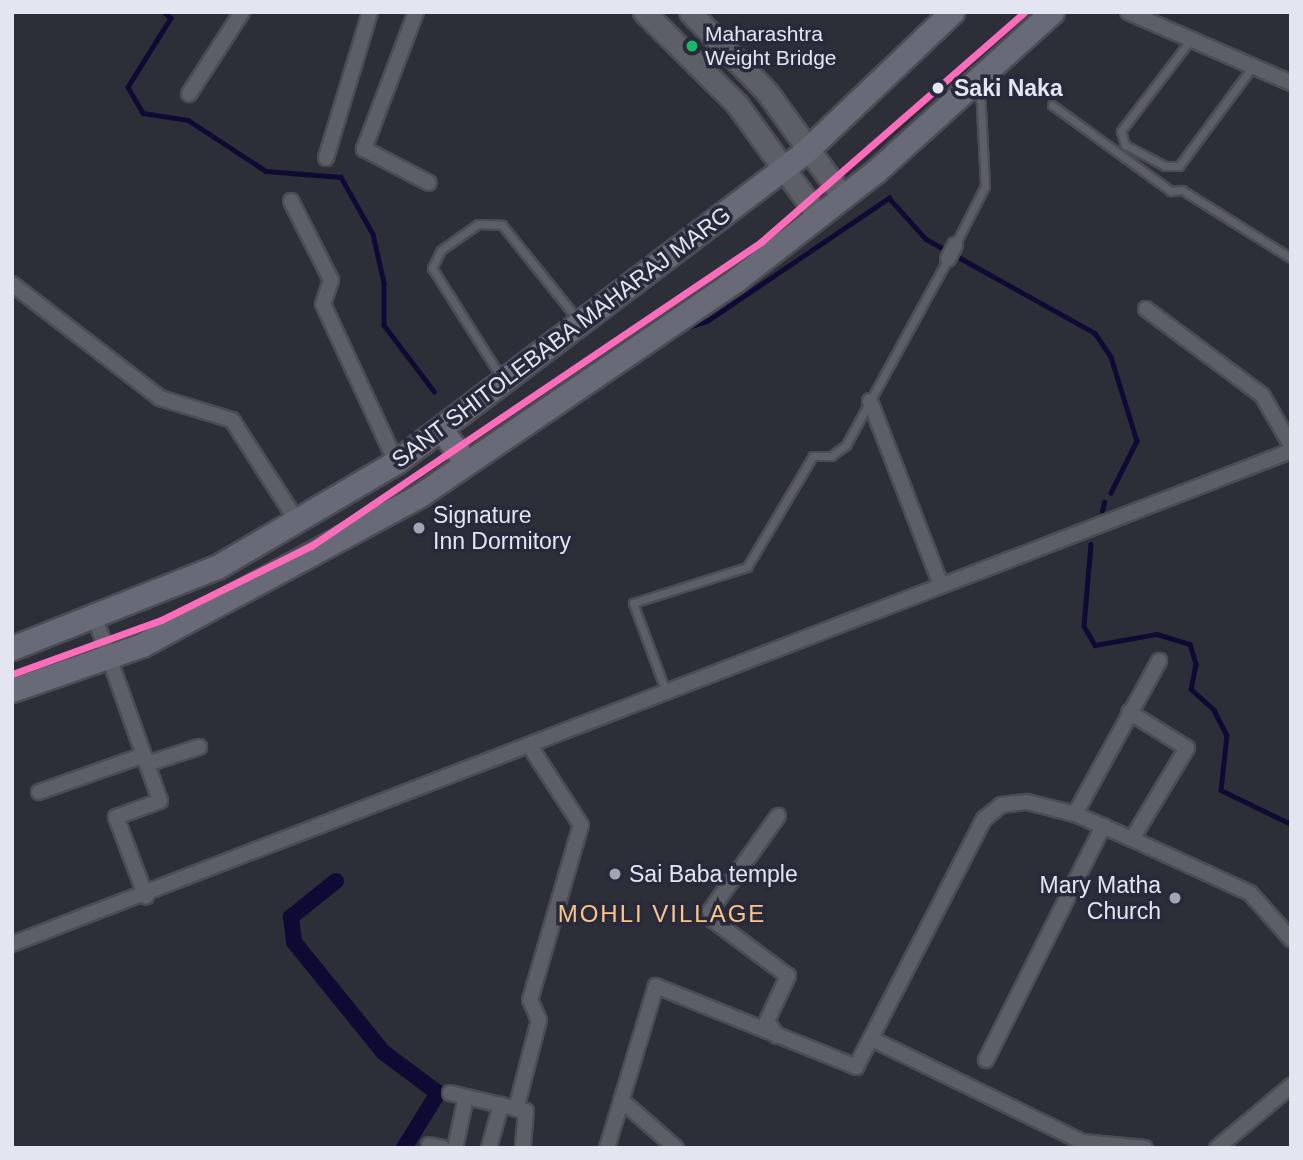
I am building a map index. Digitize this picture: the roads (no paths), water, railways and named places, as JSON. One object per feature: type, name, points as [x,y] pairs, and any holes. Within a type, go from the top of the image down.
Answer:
[{"type":"main road","name":"SANT SHITOLEBABA MAHARAJ MARG","points":[[12,648],[95,618],[217,566],[397,462],[505,384],[805,152],[953,12]]},
{"type":"main road","name":"SANT SHITOLEBABA MAHARAJ MARG","points":[[12,690],[110,657],[268,582],[467,463],[843,197],[1052,12]]},
{"type":"main road","points":[[441,430],[467,463]]},
{"type":"street","points":[[189,94],[242,12]]},
{"type":"street","points":[[326,158],[370,12]]},
{"type":"street","points":[[416,12],[364,149],[429,183]]},
{"type":"street","points":[[644,12],[736,103],[781,171],[818,216]]},
{"type":"street","points":[[690,12],[767,92],[805,152],[843,197]]},
{"type":"street","points":[[1128,12],[1188,43],[1250,70],[1291,83]]},
{"type":"street","points":[[291,201],[331,280],[323,304],[397,462]]},
{"type":"street","points":[[948,259],[955,246]]},
{"type":"street","points":[[12,284],[160,398],[232,421],[297,522]]},
{"type":"street","points":[[1146,309],[1262,395],[1291,445]]},
{"type":"street","points":[[870,401],[941,585]]},
{"type":"street","points":[[12,944],[146,897],[529,746],[665,689],[1291,451]]},
{"type":"street","points":[[95,618],[160,801],[116,817],[146,897]]},
{"type":"street","points":[[1075,814],[1159,661]]},
{"type":"street","points":[[1129,712],[1187,748],[1132,839]]},
{"type":"street","points":[[516,1109],[539,1020],[530,1000],[581,825],[529,746]]},
{"type":"street","points":[[39,792],[199,747]]},
{"type":"street","points":[[607,1148],[656,986],[856,1067],[874,1040],[984,819],[1001,805],[1027,802],[1075,814],[1251,893],[1291,939]]},
{"type":"street","points":[[778,816],[710,911],[713,920],[788,976],[767,1021],[778,1037]]},
{"type":"street","points":[[986,1059],[1103,826]]},
{"type":"street","points":[[874,1040],[1082,1145],[1145,1148]]},
{"type":"street","points":[[1217,1148],[1291,1086]]},
{"type":"street","points":[[450,1093],[530,1114],[523,1148]]},
{"type":"street","points":[[455,1148],[466,1097]]},
{"type":"street","points":[[621,1100],[676,1148]]},
{"type":"street","points":[[489,1148],[501,1105]]},
{"type":"lane","points":[[1188,43],[1121,131],[1125,145],[1165,166],[1180,166],[1250,70]]},
{"type":"lane","points":[[955,246],[985,186],[979,78]]},
{"type":"lane","points":[[1052,105],[1171,191],[1182,190],[1291,258]]},
{"type":"lane","points":[[505,384],[432,268],[441,250],[478,224],[502,225],[582,325]]},
{"type":"lane","points":[[665,689],[633,603],[747,568],[813,456],[831,456],[846,445],[948,259]]},
{"type":"waterway","points":[[164,12],[171,18],[128,87],[143,113],[188,120],[266,171],[341,177],[373,234],[384,283],[384,325],[434,391]]},
{"type":"waterway","points":[[682,329],[707,321],[889,198],[926,239],[1095,333],[1111,357],[1137,441],[1111,493]]},
{"type":"waterway","points":[[1102,511],[1104,502]]},
{"type":"waterway","points":[[1091,544],[1084,626],[1095,645],[1157,634],[1190,644],[1196,664],[1191,689],[1214,710],[1227,735],[1221,790],[1291,824]]},
{"type":"waterway","points":[[336,881],[291,917],[294,942],[383,1052],[438,1093],[404,1148]]},
{"type":"place","name":"Maharashtra Weight Bridge","points":[[692,46]]},
{"type":"place","name":"Saki Naka","points":[[938,88]]},
{"type":"place","name":"Signature Inn Dormitory","points":[[419,528]]},
{"type":"place","name":"Sai Baba temple","points":[[615,874]]},
{"type":"place","name":"Mary Matha Church","points":[[1175,898]]},
{"type":"district","name":"MOHLI VILLAGE","points":[[662,914]]}]
